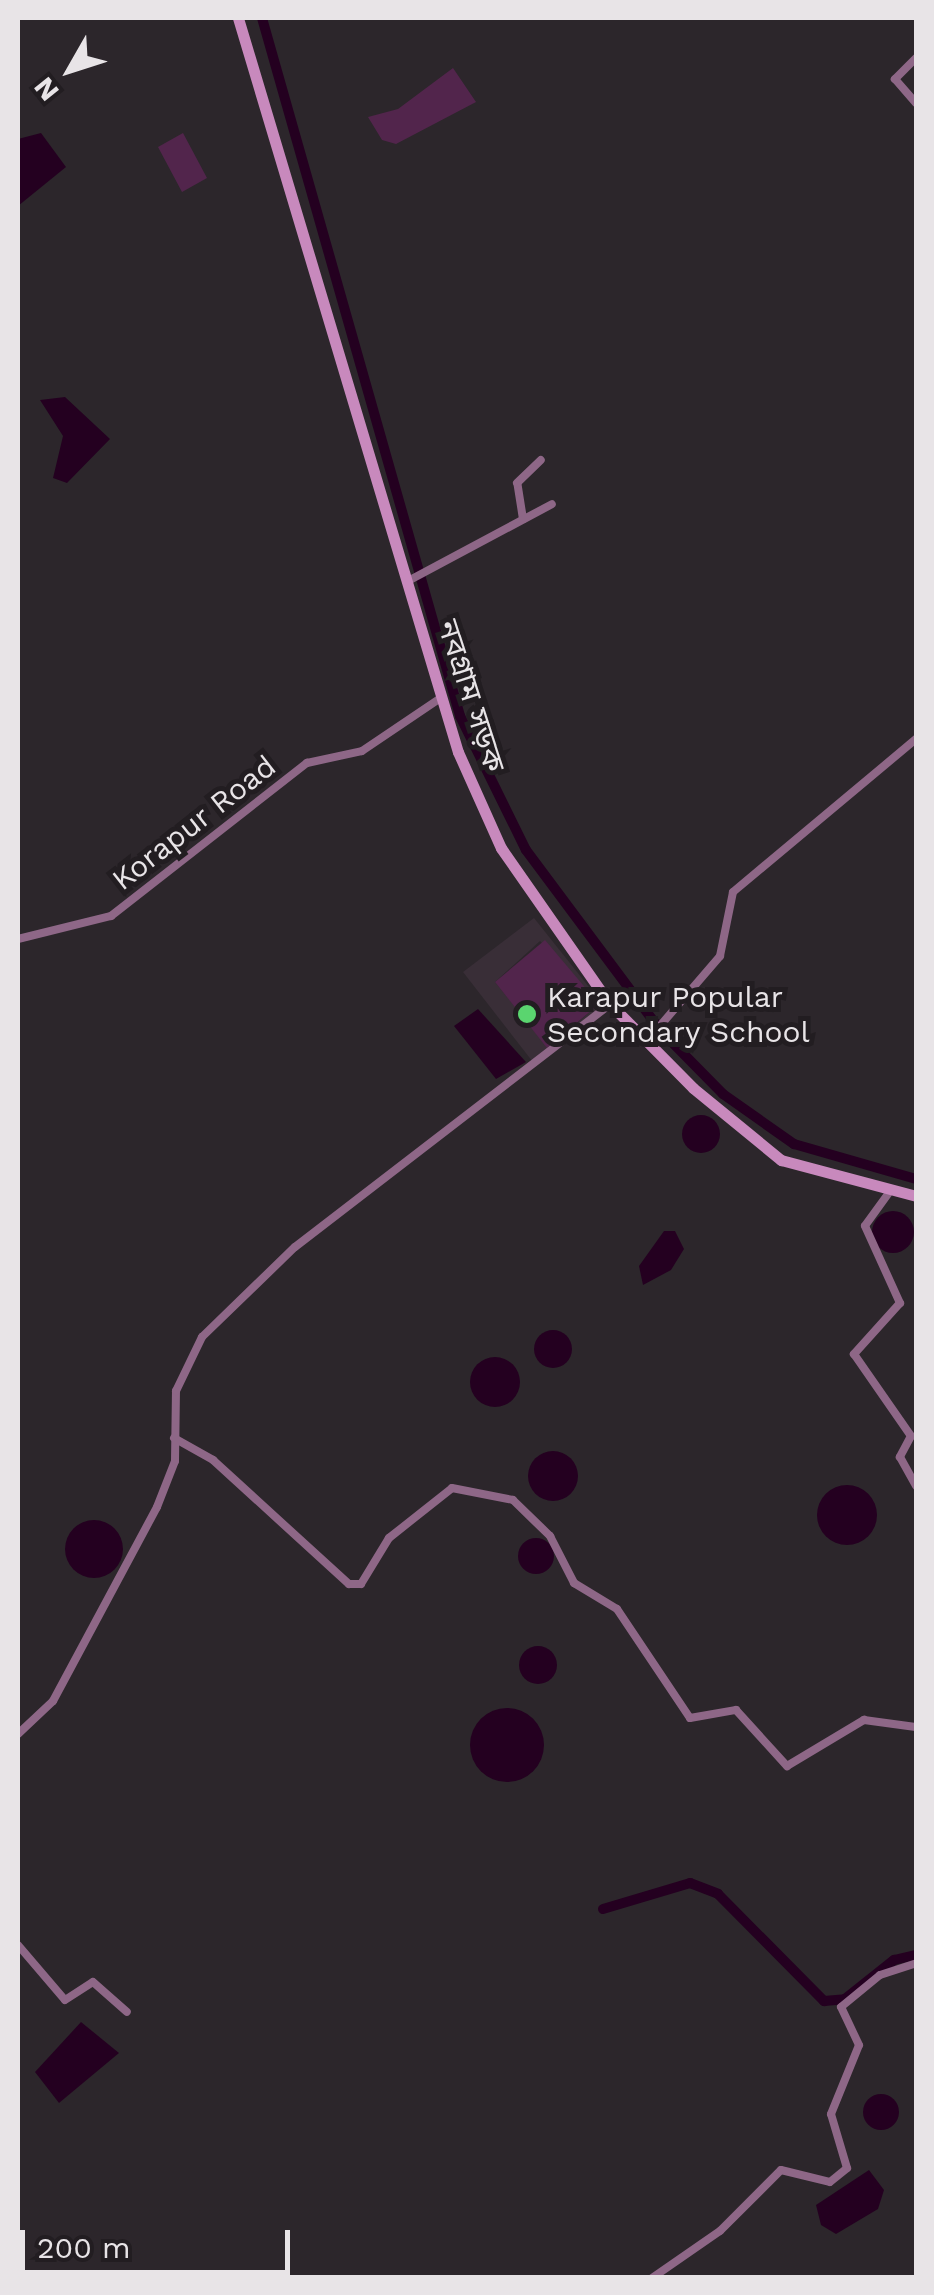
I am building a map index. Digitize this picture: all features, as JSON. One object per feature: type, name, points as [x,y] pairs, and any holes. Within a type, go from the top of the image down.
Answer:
[{"type":"main road","name":"নবগ্রাম সড়ক","points":[[238,18],[442,698],[500,848],[610,1004],[781,1160],[888,1194],[916,1196]]},
{"type":"street","points":[[916,58],[895,80],[916,103]]},
{"type":"street","points":[[523,519],[518,483],[541,460]]},
{"type":"street","points":[[408,581],[552,504]]},
{"type":"street","name":"Korapur Road","points":[[18,939],[112,916],[306,763],[362,751],[442,698]]},
{"type":"street","points":[[647,1041],[720,956],[733,892],[916,739]]},
{"type":"street","points":[[18,1734],[52,1701],[157,1507],[174,1438],[176,1391],[202,1337],[244,1294],[610,1004]]},
{"type":"street","points":[[888,1194],[865,1226],[900,1303],[854,1354],[912,1439],[900,1457],[916,1486]]},
{"type":"street","points":[[174,1438],[213,1460],[350,1584],[360,1584],[390,1538],[452,1488],[513,1500],[550,1536],[574,1583],[617,1609],[690,1718],[736,1710],[788,1766],[864,1720],[916,1727]]},
{"type":"street","points":[[18,1945],[65,2000],[94,1982],[127,2012]]},
{"type":"street","points":[[652,2278],[720,2231],[780,2170],[830,2182],[847,2168],[832,2106],[859,2045],[841,2007],[880,1975],[916,1963]]},
{"type":"shaded area","points":[[453,68],[476,102],[396,144],[382,140],[368,117],[398,109]]},
{"type":"shaded area","points":[[41,133],[66,167],[18,206],[18,139]]},
{"type":"shaded area","points":[[183,133],[207,178],[182,192],[158,147]]},
{"type":"shaded area","points":[[65,397],[110,439],[67,483],[53,478],[63,436],[40,400]]},
{"type":"shaded area","points":[[534,918],[605,1007],[536,1066],[463,972]],"holes":[[[540,941],[599,1004],[548,1048],[495,982]]]},
{"type":"shaded area","points":[[545,940],[599,1004],[547,1048],[495,982]]},
{"type":"shaded area","points":[[478,1009],[526,1062],[496,1079],[454,1026]]},
{"type":"shaded area","points":[[701,1115],[715,1120],[720,1134],[715,1148],[701,1153],[687,1148],[682,1134],[687,1120]]},
{"type":"shaded area","points":[[893,1211],[908,1217],[914,1232],[908,1247],[893,1253],[878,1247],[872,1232],[878,1217]]},
{"type":"shaded area","points":[[664,1231],[675,1231],[684,1249],[671,1270],[643,1285],[639,1266]]},
{"type":"shaded area","points":[[553,1330],[566,1336],[572,1349],[566,1362],[553,1368],[540,1362],[534,1349],[540,1336]]},
{"type":"shaded area","points":[[495,1357],[513,1364],[520,1382],[513,1400],[495,1407],[477,1400],[470,1382],[477,1364]]},
{"type":"shaded area","points":[[553,1451],[570,1459],[578,1476],[570,1493],[553,1501],[536,1493],[528,1476],[536,1459]]},
{"type":"shaded area","points":[[847,1485],[868,1494],[877,1515],[868,1536],[847,1545],[826,1536],[817,1515],[826,1494]]},
{"type":"shaded area","points":[[94,1520],[115,1528],[123,1549],[115,1570],[94,1578],[73,1570],[65,1549],[73,1528]]},
{"type":"shaded area","points":[[536,1538],[549,1543],[554,1556],[549,1569],[536,1574],[523,1569],[518,1556],[523,1543]]},
{"type":"shaded area","points":[[538,1646],[551,1652],[557,1665],[551,1678],[538,1684],[525,1678],[519,1665],[525,1652]]},
{"type":"shaded area","points":[[507,1708],[533,1719],[544,1745],[533,1771],[507,1782],[481,1771],[470,1745],[481,1719]]},
{"type":"shaded area","points":[[81,2022],[119,2053],[59,2103],[35,2072]]},
{"type":"shaded area","points":[[881,2094],[894,2099],[899,2112],[894,2125],[881,2130],[868,2125],[863,2112],[868,2099]]},
{"type":"shaded area","points":[[869,2170],[884,2190],[878,2209],[836,2234],[821,2225],[816,2205]]},
{"type":"waterway","points":[[262,18],[460,716],[526,850],[657,1026]]},
{"type":"waterway","points":[[663,1033],[723,1094],[794,1144],[916,1179]]},
{"type":"waterway","points":[[603,1909],[690,1883],[718,1894],[824,2001],[845,1999],[894,1960],[916,1955]]},
{"type":"place","name":"Karapur Popular Secondary School","points":[[527,1014]]}]
